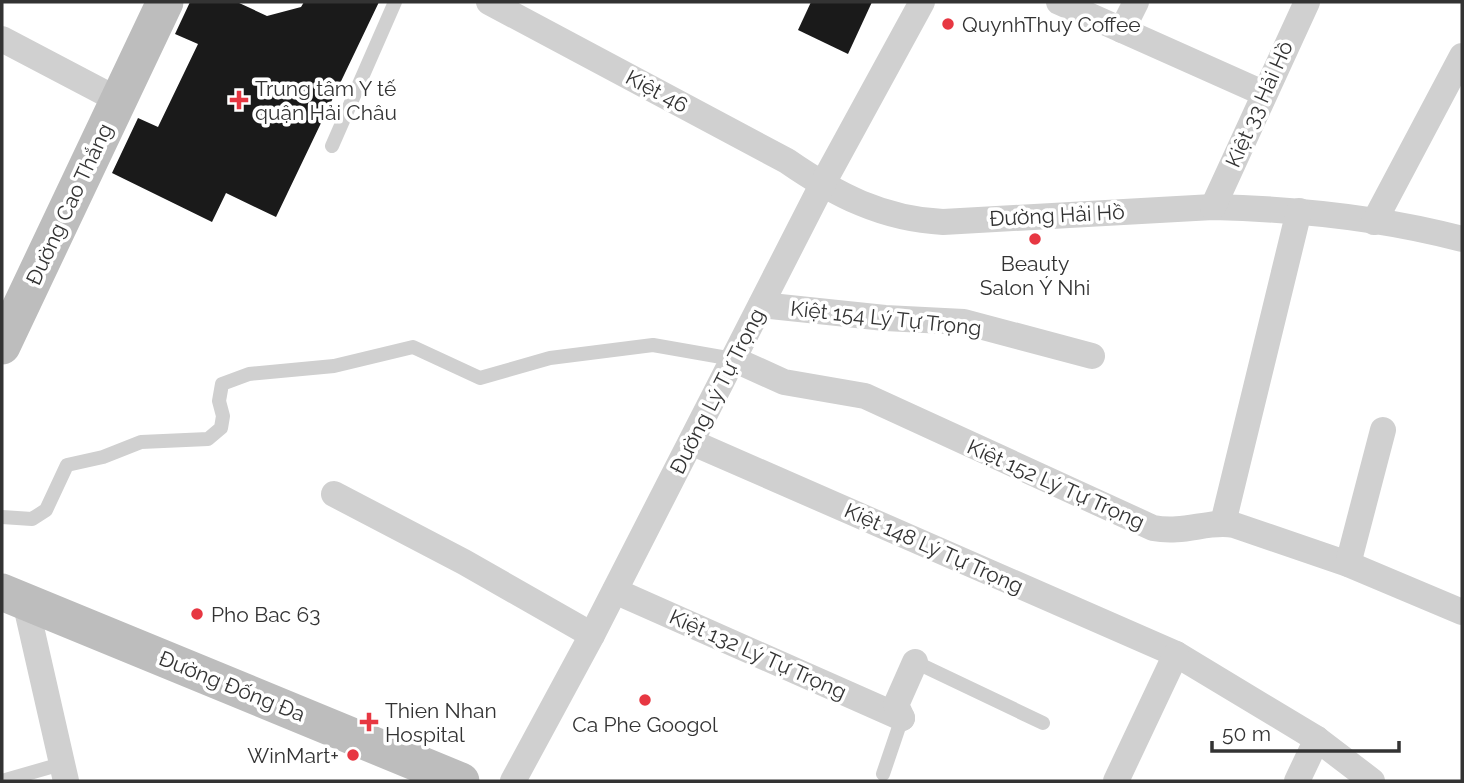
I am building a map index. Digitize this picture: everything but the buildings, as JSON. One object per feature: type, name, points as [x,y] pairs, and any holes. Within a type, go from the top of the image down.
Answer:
[{"type":"main road","name":"Đường Cao Thắng","points":[[2,346],[165,2]]},
{"type":"main road","name":"Đường Đống Đa","points":[[13,597],[461,781]]},
{"type":"street","name":"Kiệt 46","points":[[489,2],[787,161],[822,185]]},
{"type":"street","name":"Đường Lý Tự Trọng","points":[[513,781],[615,591],[822,185],[922,2]]},
{"type":"street","points":[[1059,2],[1263,93]]},
{"type":"street","points":[[1122,30],[1136,2]]},
{"type":"street","name":"Kiệt 33 Hải Hồ","points":[[1213,206],[1307,2]]},
{"type":"street","name":"Đường Cao Thắng","points":[[2,39],[118,100]]},
{"type":"street","points":[[1374,222],[1462,56]]},
{"type":"street","name":"Đường Hải Hồ","points":[[822,185],[883,213],[922,221],[1213,206],[1299,211],[1462,239]]},
{"type":"street","points":[[1223,523],[1299,211]]},
{"type":"street","name":"Kiệt 154 Lý Tự Trọng","points":[[761,305],[885,318],[964,322],[1093,356]]},
{"type":"street","name":"Kiệt 152 Lý Tự Trọng","points":[[733,359],[784,382],[865,396],[1153,527],[1182,530],[1223,523],[1348,564],[1462,612]]},
{"type":"street","points":[[1348,564],[1383,430]]},
{"type":"street","name":"Kiệt 148 Lý Tự Trọng","points":[[691,442],[1176,654],[1317,739],[1372,781]]},
{"type":"street","points":[[334,494],[464,562],[592,635]]},
{"type":"street","name":"Kiệt 132 Lý Tự Trọng","points":[[615,591],[902,718]]},
{"type":"street","points":[[13,597],[64,772]]},
{"type":"street","points":[[1116,781],[1176,654]]},
{"type":"street","points":[[902,718],[896,705],[915,662]]},
{"type":"street","points":[[1297,781],[1317,739]]},
{"type":"lane","points":[[332,146],[395,2]]},
{"type":"lane","points":[[2,517],[32,520],[46,510],[66,465],[103,457],[141,442],[208,439],[221,428],[223,416],[219,401],[222,384],[249,374],[334,366],[413,347],[480,378],[550,358],[653,345],[733,359]]},
{"type":"lane","points":[[915,662],[1043,723]]},
{"type":"lane","points":[[883,774],[902,718]]},
{"type":"lane","points":[[2,781],[64,772]]},
{"type":"place","name":"QuynhThuy Coffee","points":[[948,24]]},
{"type":"place","name":"Trung tâm Y tế quận Hải Châu","points":[[239,100]]},
{"type":"place","name":"Beauty Salon Ý Nhi","points":[[1035,239]]},
{"type":"place","name":"Pho Bac 63","points":[[197,614]]},
{"type":"place","name":"Ca Phe Googol","points":[[645,700]]},
{"type":"place","name":"Thien Nhan Hospital","points":[[369,722]]},
{"type":"place","name":"WinMart+","points":[[353,755]]}]
